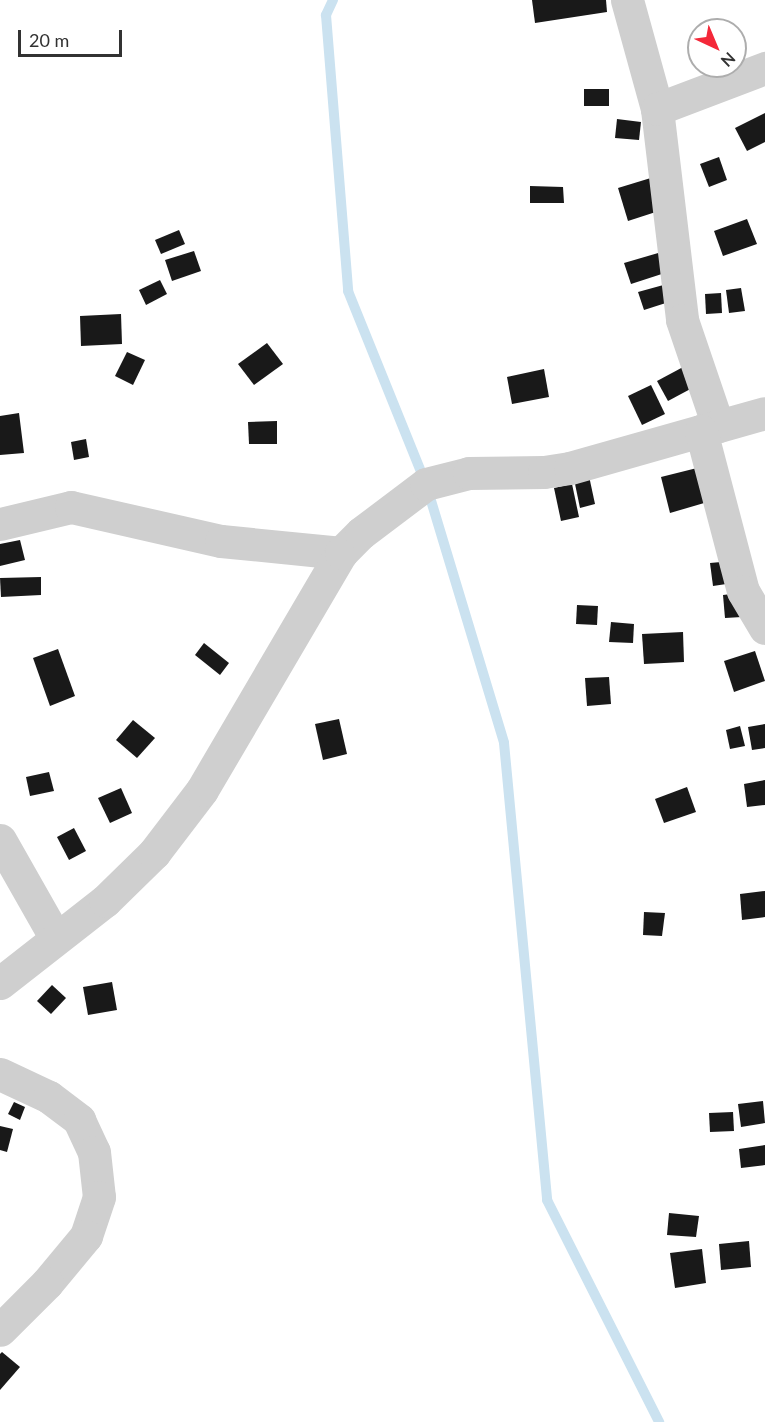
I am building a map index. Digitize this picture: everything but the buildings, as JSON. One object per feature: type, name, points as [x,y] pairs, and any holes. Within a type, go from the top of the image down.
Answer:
[{"type":"street","points":[[627,0],[657,109],[682,320],[709,428],[742,591],[765,629]]},
{"type":"street","points":[[657,109],[765,68]]},
{"type":"street","points":[[0,983],[55,937],[105,901],[183,817],[341,553],[361,533],[426,484],[469,473],[544,472],[570,468],[765,413]]},
{"type":"street","points":[[0,524],[71,507],[221,541],[341,553]]},
{"type":"street","points":[[0,840],[55,937]]},
{"type":"street","points":[[0,1074],[49,1096],[79,1120],[94,1152],[99,1197],[86,1236],[47,1283],[0,1330]]},
{"type":"waterway","points":[[333,0],[326,15],[348,291],[426,484],[504,743],[547,1200],[659,1422]]}]
